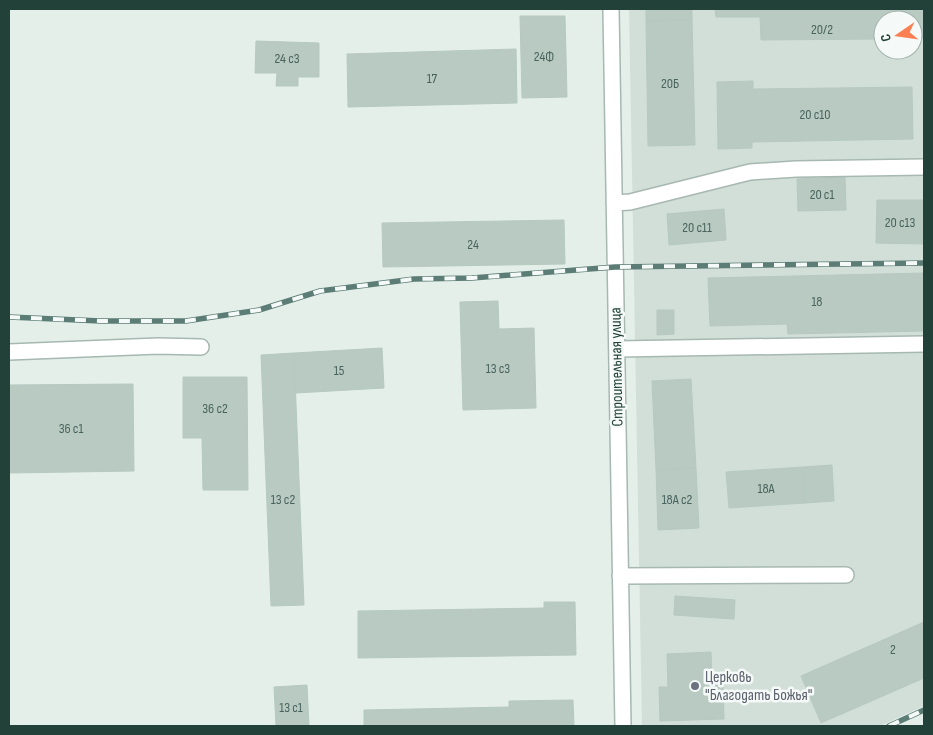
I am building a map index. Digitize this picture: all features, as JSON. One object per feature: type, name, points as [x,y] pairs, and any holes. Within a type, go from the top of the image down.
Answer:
[{"type":"street","name":"Строительная улица","points":[[611,9],[623,726]]},
{"type":"street","points":[[614,203],[630,202],[750,172],[924,166]]},
{"type":"street","points":[[617,349],[924,344]]},
{"type":"street","points":[[9,352],[158,346],[201,347]]},
{"type":"street","points":[[620,576],[846,575]]},
{"type":"shaded area","points":[[629,9],[924,9],[924,706],[880,726],[642,726]]},
{"type":"building","points":[[646,9],[692,9],[692,20],[646,21]]},
{"type":"building","points":[[715,9],[924,9],[924,38],[923,10],[873,10],[873,39],[761,40],[760,17],[716,17]]},
{"type":"building","points":[[520,16],[565,16],[567,97],[522,98]]},
{"type":"building","points":[[692,20],[695,145],[648,146],[646,21]]},
{"type":"building","points":[[256,41],[319,43],[319,77],[298,77],[298,86],[276,86],[277,73],[255,73]]},
{"type":"building","points":[[516,49],[517,103],[348,107],[347,54]]},
{"type":"building","points":[[753,81],[753,89],[912,87],[913,139],[752,142],[752,148],[718,149],[717,82]]},
{"type":"building","points":[[845,177],[846,210],[798,211],[797,179]]},
{"type":"building","points":[[877,200],[924,200],[924,244],[876,243]]},
{"type":"building","points":[[724,209],[726,240],[669,245],[667,214]]},
{"type":"building","points":[[564,220],[565,264],[383,267],[382,223]]},
{"type":"building","points":[[924,273],[924,331],[788,334],[787,324],[710,326],[708,278]]},
{"type":"building","points":[[498,301],[499,329],[534,328],[536,408],[463,410],[460,302]]},
{"type":"building","points":[[657,310],[674,310],[674,334],[657,335]]},
{"type":"building","points":[[382,348],[384,388],[296,393],[294,353]]},
{"type":"building","points":[[294,353],[304,605],[271,606],[261,355]]},
{"type":"building","points":[[183,377],[247,377],[248,490],[203,490],[202,438],[183,438]]},
{"type":"building","points":[[691,379],[696,468],[656,470],[652,381]]},
{"type":"building","points":[[133,384],[134,471],[9,473],[9,385]]},
{"type":"building","points":[[832,465],[834,501],[805,503],[803,467]]},
{"type":"building","points":[[803,467],[805,503],[729,508],[726,472]]},
{"type":"building","points":[[696,468],[699,528],[658,530],[656,470]]},
{"type":"building","points":[[675,596],[735,600],[734,619],[674,615]]},
{"type":"building","points":[[544,602],[575,602],[576,655],[358,658],[358,611],[544,608]]},
{"type":"building","points":[[924,622],[924,678],[821,723],[801,676]]},
{"type":"building","name":"Церковь \"Благодать Божья\"","points":[[711,652],[712,684],[723,684],[724,719],[660,721],[659,687],[668,687],[667,654]]},
{"type":"building","points":[[307,685],[309,726],[276,726],[274,687]]},
{"type":"building","points":[[573,700],[574,726],[364,726],[364,710],[509,707],[509,701]]},
{"type":"railway","points":[[9,317],[101,321],[186,321],[259,310],[320,291],[414,279],[472,278],[615,267],[924,263]]},
{"type":"railway","points":[[889,726],[924,710]]},
{"type":"place","name":"Церковь \"Благодать Божья\"","points":[[695,686]]}]
